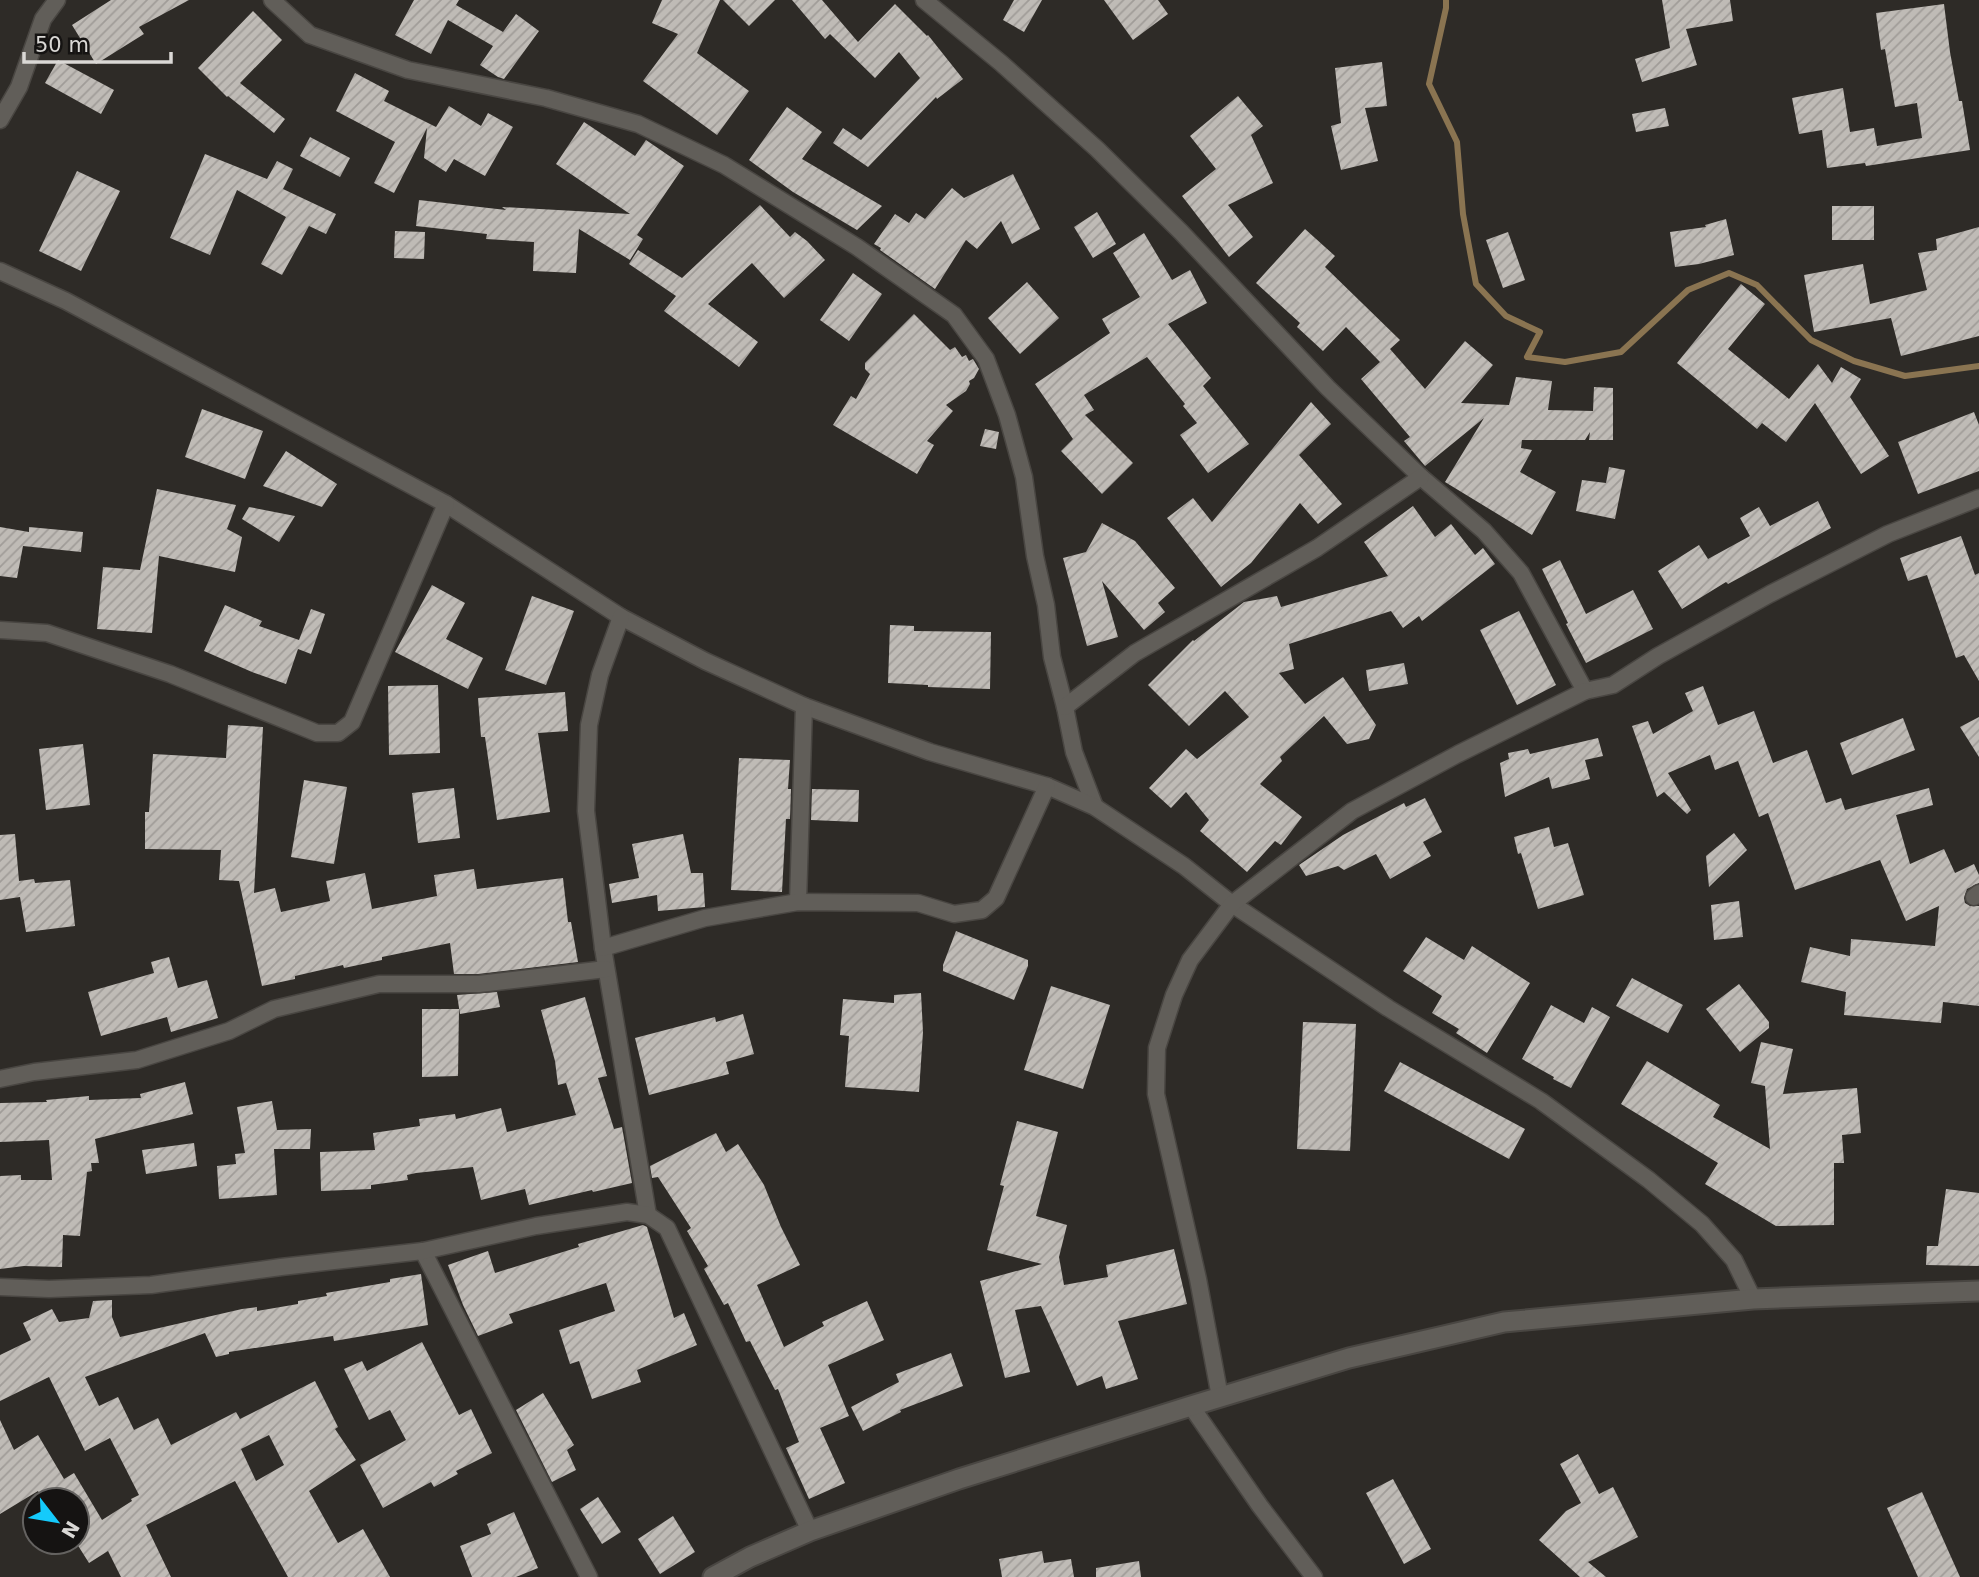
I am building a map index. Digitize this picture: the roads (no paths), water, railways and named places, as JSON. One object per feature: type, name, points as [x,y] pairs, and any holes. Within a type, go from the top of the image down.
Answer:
[{"type":"street","points":[[0,121],[19,88],[43,19],[58,0]]},
{"type":"street","points":[[272,0],[310,35],[408,70],[546,98],[638,124],[724,165],[857,247],[954,316],[986,359],[1007,415],[1024,477],[1035,556],[1046,604],[1052,657],[1074,752],[1095,807]]},
{"type":"street","points":[[924,0],[1001,63],[1097,149],[1181,232],[1328,388],[1421,477],[1483,531],[1521,573],[1585,691]]},
{"type":"street","points":[[0,271],[66,301],[446,504],[621,617],[705,661],[804,706],[930,752],[1047,786],[1095,807],[1184,866],[1232,904],[1388,1008],[1541,1101],[1649,1180],[1702,1224],[1734,1260],[1753,1299]]},
{"type":"street","points":[[1065,707],[1135,653],[1317,548],[1421,477]]},
{"type":"street","points":[[1220,1396],[1198,1279],[1156,1094],[1157,1048],[1174,995],[1190,960],[1232,904],[1352,811],[1458,754],[1585,691],[1613,685],[1658,656],[1725,619],[1888,534],[1979,498]]},
{"type":"street","points":[[0,630],[47,633],[170,674],[317,733],[338,733],[352,722],[446,504]]},
{"type":"street","points":[[621,617],[600,675],[589,725],[586,811],[606,969],[648,1215]]},
{"type":"street","points":[[798,902],[804,706]]},
{"type":"street","points":[[603,948],[705,918],[798,902],[918,903],[954,914],[982,910],[996,898],[1047,786]]},
{"type":"street","points":[[0,1079],[34,1072],[137,1060],[229,1031],[274,1009],[379,984],[479,984],[606,969]]},
{"type":"street","points":[[0,1287],[48,1289],[151,1285],[423,1251],[536,1227],[627,1212],[648,1215],[667,1228],[810,1531]]},
{"type":"street","points":[[423,1251],[589,1577]]},
{"type":"street","points":[[713,1577],[750,1557],[810,1531],[959,1479],[1349,1358],[1504,1322],[1753,1299],[1979,1291]]},
{"type":"street","points":[[1191,1406],[1260,1506],[1314,1577]]},
{"type":"waterway","points":[[1446,0],[1429,84],[1457,142],[1463,214],[1476,284],[1506,316],[1540,332],[1527,357],[1565,362],[1621,352],[1688,290],[1729,273],[1757,285],[1811,340],[1854,361],[1905,376],[1979,366]]}]
